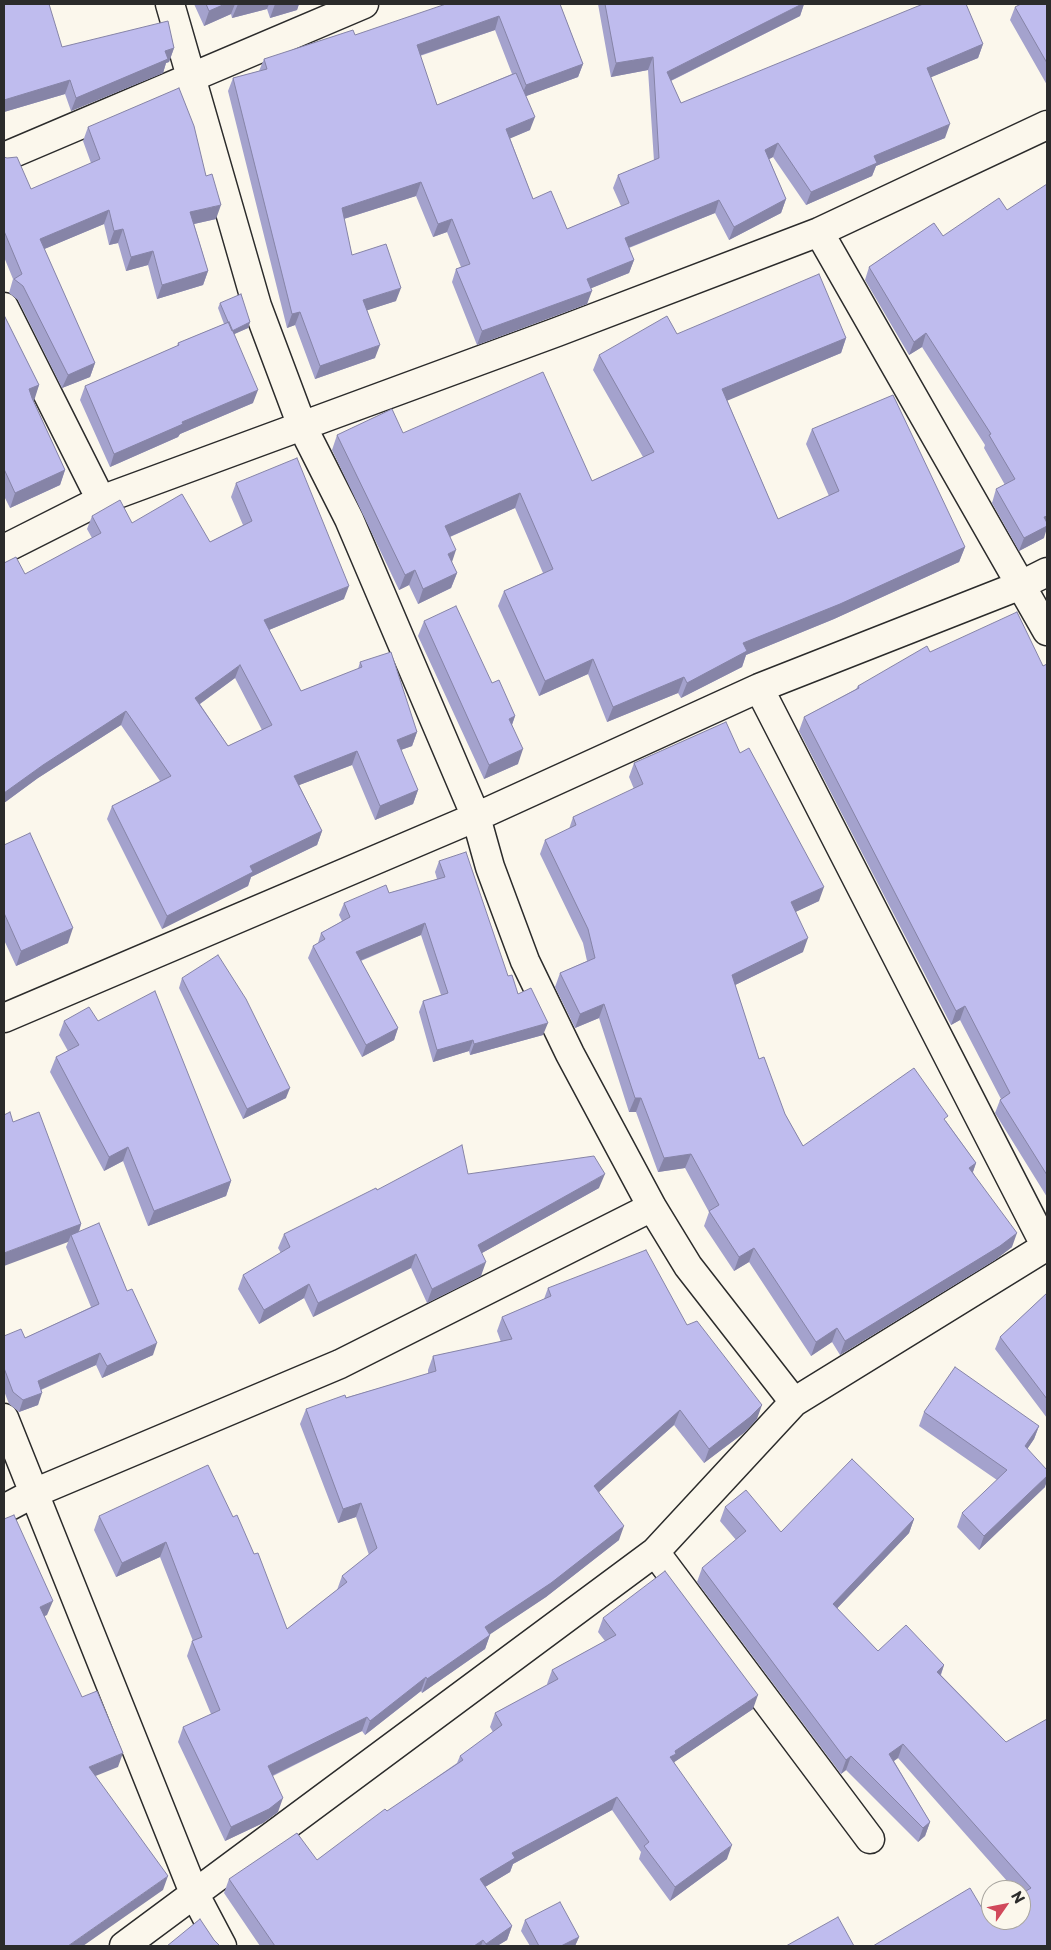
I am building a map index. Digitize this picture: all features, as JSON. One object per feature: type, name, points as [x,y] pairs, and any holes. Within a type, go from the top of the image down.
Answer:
[{"type":"street","points":[[170,4],[257,306],[302,426],[349,519],[476,817],[490,867],[525,961],[570,1054],[652,1207],[688,1266],[794,1402]]},
{"type":"street","points":[[4,157],[364,4]]},
{"type":"street","points":[[4,549],[101,500],[818,232],[1047,125]]},
{"type":"street","points":[[818,232],[1047,631]]},
{"type":"street","points":[[4,306],[101,500]]},
{"type":"street","points":[[4,1018],[476,817],[759,688],[1021,585],[1047,572]]},
{"type":"street","points":[[124,1946],[655,1552],[794,1402],[1047,1248],[759,688]]},
{"type":"street","points":[[4,1509],[34,1492],[340,1364],[652,1207]]},
{"type":"street","points":[[4,1418],[194,1894],[222,1946]]},
{"type":"street","points":[[655,1552],[870,1839]]},
{"type":"building","points":[[4,4],[49,4],[62,47],[168,21],[174,48],[165,51],[168,59],[76,98],[70,80],[4,100]]},
{"type":"building","points":[[206,4],[225,4],[209,11]]},
{"type":"building","points":[[446,4],[560,4],[583,64],[526,85],[499,16],[417,45],[437,105],[516,73],[535,117],[506,129],[533,199],[551,191],[567,229],[629,203],[618,175],[659,158],[653,57],[616,63],[605,4],[802,4],[667,72],[681,103],[923,4],[966,4],[983,44],[927,68],[950,124],[874,156],[877,163],[811,192],[778,143],[765,150],[786,199],[734,227],[719,200],[625,238],[634,260],[587,279],[592,291],[482,331],[456,269],[470,264],[452,219],[438,224],[421,182],[342,208],[352,255],[386,244],[401,288],[363,300],[380,345],[320,366],[300,312],[292,314],[233,78],[267,69],[264,59],[353,30],[355,35]]},
{"type":"building","points":[[1021,4],[1047,4],[1047,63],[1015,7]]},
{"type":"building","points":[[179,88],[194,126],[206,176],[212,174],[221,205],[190,212],[208,271],[162,285],[153,251],[131,257],[123,229],[114,231],[109,210],[40,239],[95,363],[68,375],[23,286],[14,279],[22,274],[4,231],[4,157],[17,157],[31,189],[100,159],[88,127]]},
{"type":"building","points":[[1047,184],[1047,516],[1044,517],[1047,526],[1024,538],[996,489],[1015,479],[989,435],[991,434],[926,333],[914,342],[869,267],[934,223],[943,236],[999,198],[1007,210]]},
{"type":"building","points":[[819,274],[846,338],[722,389],[778,519],[839,491],[812,429],[893,395],[965,547],[840,604],[743,643],[747,651],[687,683],[684,677],[613,707],[593,659],[545,681],[504,591],[553,569],[520,493],[445,526],[456,550],[448,554],[457,573],[423,589],[415,570],[405,575],[337,435],[392,409],[403,433],[543,372],[592,481],[654,452],[599,355],[667,316],[677,334]]},
{"type":"building","points":[[241,294],[250,322],[232,331],[220,303]]},
{"type":"building","points":[[4,315],[39,385],[29,389],[65,470],[15,493],[4,469]]},
{"type":"building","points":[[229,322],[258,390],[182,422],[183,424],[114,454],[85,386],[179,345],[178,343]]},
{"type":"building","points":[[297,458],[349,586],[264,620],[301,691],[362,667],[360,662],[391,652],[417,732],[397,740],[418,790],[380,806],[357,751],[294,776],[322,831],[250,866],[253,872],[167,916],[112,806],[171,776],[126,711],[4,793],[4,563],[16,557],[25,574],[101,533],[92,516],[120,500],[132,523],[182,494],[210,542],[252,521],[236,483]],"holes":[[[240,665],[272,725],[228,746],[195,698]]]},
{"type":"building","points":[[456,606],[492,683],[499,680],[515,716],[509,719],[523,749],[489,765],[424,621]]},
{"type":"building","points":[[1017,612],[1043,666],[1047,664],[1047,1175],[1000,1100],[1010,1093],[965,1006],[956,1011],[804,717],[859,688],[858,686],[927,646],[930,652]]},
{"type":"building","points":[[726,722],[740,753],[749,748],[824,887],[791,902],[808,938],[732,975],[759,1059],[764,1057],[785,1114],[803,1146],[914,1068],[948,1116],[944,1119],[976,1163],[969,1168],[1017,1233],[1000,1246],[845,1341],[837,1328],[816,1342],[754,1248],[739,1257],[709,1211],[719,1205],[691,1154],[664,1158],[641,1098],[635,1098],[604,1004],[580,1014],[560,973],[595,958],[588,929],[545,840],[576,825],[573,817],[643,784],[634,763]]},
{"type":"building","points":[[30,833],[73,928],[21,951],[4,913],[4,845]]},
{"type":"building","points":[[466,852],[508,976],[512,975],[518,994],[531,988],[548,1023],[474,1044],[473,1040],[437,1050],[423,1001],[448,993],[425,923],[356,952],[398,1028],[366,1045],[313,946],[325,939],[321,933],[350,917],[344,903],[386,885],[389,893],[445,877],[439,861]]},
{"type":"building","points":[[218,955],[246,999],[290,1088],[247,1109],[182,978]]},
{"type":"building","points":[[155,991],[231,1181],[154,1211],[128,1147],[109,1157],[56,1057],[79,1045],[64,1021],[89,1007],[98,1021]]},
{"type":"building","points":[[10,1112],[13,1122],[39,1112],[81,1224],[4,1253],[4,1115]]},
{"type":"building","points":[[462,1145],[468,1174],[594,1156],[605,1174],[478,1245],[486,1262],[432,1289],[416,1254],[318,1303],[309,1284],[264,1310],[243,1275],[290,1247],[284,1234],[376,1188],[377,1190]]},
{"type":"building","points":[[99,1223],[127,1291],[132,1289],[157,1343],[107,1366],[100,1353],[38,1381],[42,1393],[23,1400],[13,1392],[4,1368],[4,1336],[21,1329],[25,1338],[99,1304],[71,1235]]},
{"type":"building","points":[[646,1250],[687,1325],[697,1321],[762,1405],[750,1417],[709,1449],[680,1410],[594,1486],[624,1526],[551,1583],[485,1627],[490,1635],[427,1679],[426,1677],[370,1721],[367,1717],[268,1766],[283,1798],[269,1809],[231,1827],[183,1727],[220,1710],[192,1641],[202,1637],[166,1542],[122,1563],[99,1516],[208,1465],[233,1517],[237,1515],[254,1554],[258,1553],[287,1629],[347,1582],[342,1576],[377,1548],[361,1503],[343,1509],[306,1409],[345,1395],[346,1398],[436,1371],[433,1356],[512,1339],[502,1317],[551,1296],[548,1288]]},
{"type":"building","points":[[1047,1293],[1047,1399],[1000,1337]]},
{"type":"building","points":[[955,1367],[1039,1426],[1025,1446],[1047,1470],[1047,1476],[984,1536],[962,1513],[1007,1470],[924,1412]]},
{"type":"building","points":[[852,1459],[914,1519],[833,1604],[878,1651],[906,1625],[944,1665],[937,1672],[1006,1742],[1047,1719],[1047,1946],[873,1946],[970,1888],[981,1907],[981,1930],[1031,1930],[1031,1880],[1024,1880],[903,1744],[889,1754],[930,1822],[923,1828],[851,1756],[846,1760],[702,1568],[746,1531],[725,1507],[746,1490],[781,1532]]},
{"type":"building","points":[[14,1515],[53,1601],[40,1607],[82,1697],[97,1691],[123,1753],[89,1767],[168,1876],[68,1946],[4,1946],[4,1519]]},
{"type":"building","points":[[665,1571],[758,1695],[675,1751],[676,1754],[670,1757],[732,1845],[675,1887],[644,1846],[649,1842],[617,1797],[512,1853],[515,1858],[480,1879],[512,1926],[486,1944],[483,1940],[474,1946],[275,1946],[229,1879],[297,1833],[317,1860],[385,1809],[387,1811],[463,1760],[460,1756],[502,1725],[495,1713],[558,1679],[552,1670],[616,1635],[603,1618]]},
{"type":"building","points":[[560,1902],[579,1937],[561,1946],[539,1946],[525,1920]]},
{"type":"building","points":[[838,1917],[854,1946],[786,1946]]},
{"type":"building","points":[[200,1919],[220,1946],[167,1946]]}]
